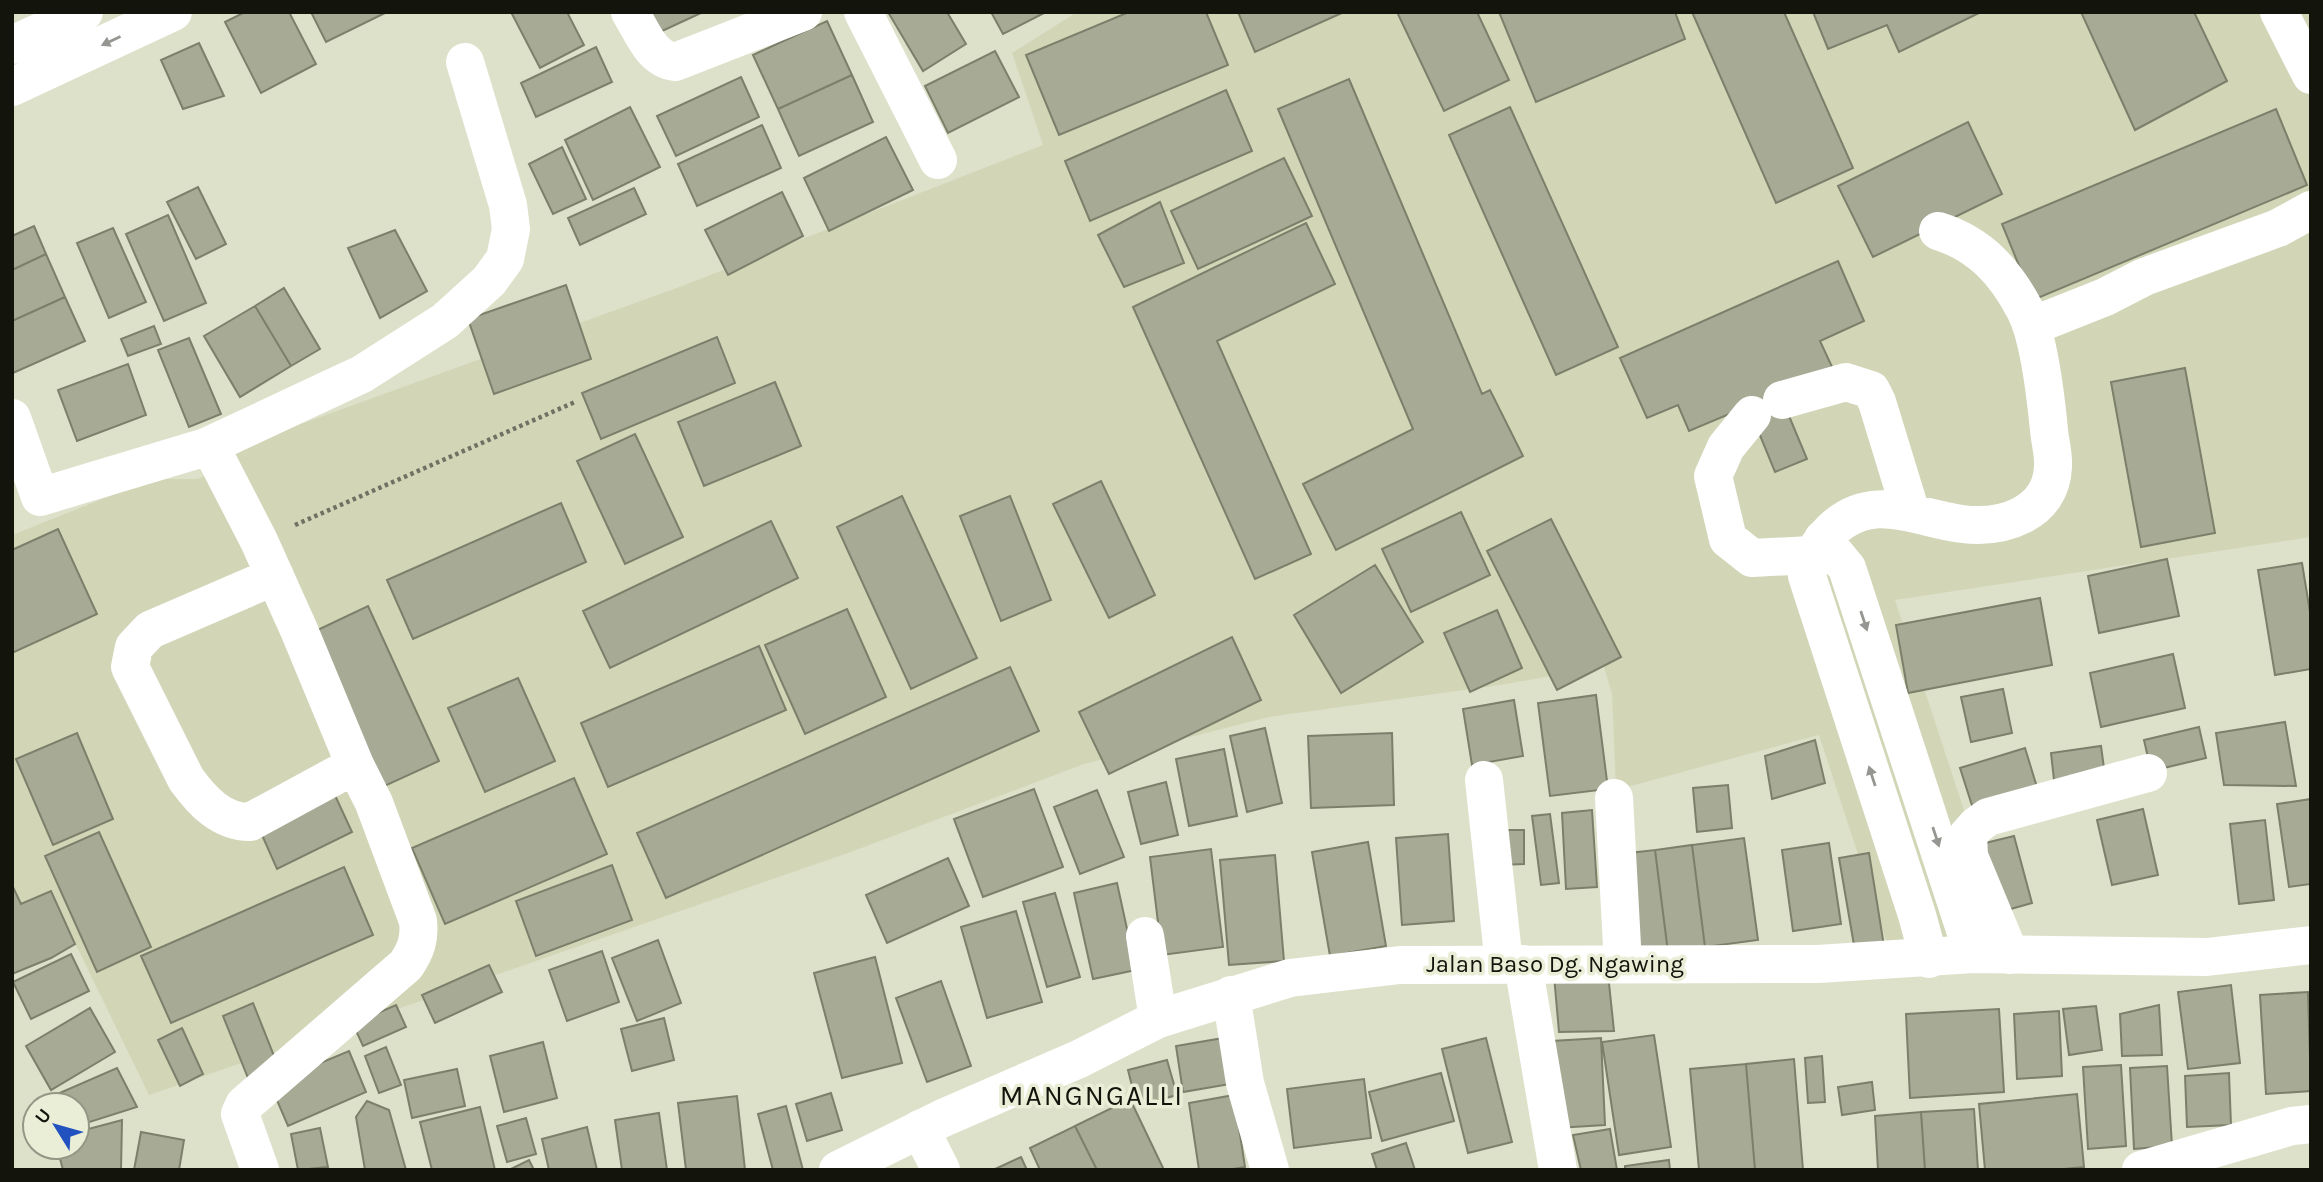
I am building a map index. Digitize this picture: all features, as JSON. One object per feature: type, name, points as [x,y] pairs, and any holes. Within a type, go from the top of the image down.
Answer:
[{"type":"street","points":[[12,87],[173,12]]},
{"type":"street","points":[[630,12],[653,51],[664,61],[675,62],[803,12]]},
{"type":"street","points":[[863,12],[938,160]]},
{"type":"street","points":[[2279,12],[2311,75]]},
{"type":"street","points":[[12,45],[70,18],[72,60]]},
{"type":"street","points":[[12,418],[26,502],[209,446],[362,374],[445,321],[489,281],[505,259],[511,229],[508,205],[465,62]]},
{"type":"street","points":[[2032,326],[2105,297],[2144,276],[2278,228],[2311,209]]},
{"type":"street","points":[[1929,958],[1822,559],[1839,523],[1860,512],[1882,508],[1964,524],[1998,522],[2025,515],[2035,509],[2048,490],[2053,467],[2047,408],[2032,326],[2006,279],[1989,259],[1961,238],[1938,231]]},
{"type":"street","points":[[1822,559],[1752,558],[1728,539],[1713,476],[1726,447],[1767,407],[1846,382],[1871,390],[1911,513]]},
{"type":"street","points":[[209,446],[275,576],[355,765],[374,803],[415,913],[419,936],[416,948],[406,965],[244,1105],[240,1114],[260,1170]]},
{"type":"street","points":[[1822,559],[1958,906],[1991,955]]},
{"type":"street","points":[[275,576],[150,630],[134,647],[130,667],[186,779],[197,794],[225,817],[237,822],[250,822],[355,765]]},
{"type":"street","points":[[1991,955],[1969,856],[1969,835],[1977,825],[1988,817],[2148,773]]},
{"type":"street","points":[[1484,780],[1513,964],[1558,1170]]},
{"type":"street","points":[[1614,798],[1623,964]]},
{"type":"street","points":[[1917,915],[1958,906]]},
{"type":"street","points":[[1146,936],[1158,1019]]},
{"type":"street","name":"Jalan Baso Dg. Ngawing","points":[[838,1170],[920,1129],[1079,1059],[1158,1019],[1290,978],[1400,965],[1818,964],[1991,955],[2207,957],[2311,945]]},
{"type":"street","points":[[1231,995],[1245,1083],[1270,1170]]},
{"type":"street","points":[[2141,1170],[2292,1126],[2311,1124]]},
{"type":"street","points":[[920,1129],[941,1170]]},
{"type":"path","points":[[258,541],[575,402]]},
{"type":"shaded area","points":[[1077,12],[2311,12],[2311,537],[1895,600],[2008,944],[1888,946],[1819,735],[1616,790],[1612,694],[1604,667],[1500,685],[1269,717],[1084,764],[848,853],[149,1095],[76,945],[12,972],[12,535],[153,479],[198,479],[216,469],[240,446],[682,286],[1043,145],[1012,53]]},
{"type":"building","points":[[245,12],[289,12],[316,64],[261,93],[225,22]]},
{"type":"building","points":[[311,12],[387,12],[326,42]]},
{"type":"building","points":[[511,12],[567,12],[584,45],[540,68]]},
{"type":"building","points":[[649,12],[703,12],[658,33]]},
{"type":"building","points":[[888,12],[947,12],[966,44],[923,71]]},
{"type":"building","points":[[991,12],[1046,12],[1003,34]]},
{"type":"building","points":[[1129,12],[1206,12],[1228,65],[1059,135],[1026,55]]},
{"type":"building","points":[[1238,12],[1344,12],[1255,52]]},
{"type":"building","points":[[1397,12],[1477,12],[1509,80],[1444,111]]},
{"type":"building","points":[[1499,12],[1675,12],[1685,39],[1536,102]]},
{"type":"building","points":[[1692,12],[1784,12],[1853,168],[1776,203]]},
{"type":"building","points":[[1813,12],[1981,12],[1899,52],[1887,25],[1828,49]]},
{"type":"building","points":[[2081,12],[2194,12],[2227,81],[2135,130]]},
{"type":"building","points":[[827,21],[852,75],[778,109],[753,55]]},
{"type":"building","points":[[199,43],[224,96],[183,109],[161,60]]},
{"type":"building","points":[[596,47],[612,82],[536,117],[521,83]]},
{"type":"building","points":[[995,51],[1019,97],[948,133],[925,86]]},
{"type":"building","points":[[852,75],[873,122],[799,156],[778,109]]},
{"type":"building","points":[[741,77],[759,117],[676,156],[657,116]]},
{"type":"building","points":[[1349,79],[1482,394],[1490,390],[1523,456],[1336,550],[1303,484],[1413,429],[1278,109]]},
{"type":"building","points":[[1226,90],[1252,151],[1090,221],[1065,161]]},
{"type":"building","points":[[630,107],[660,167],[593,200],[565,140]]},
{"type":"building","points":[[1510,107],[1618,347],[1556,375],[1449,135]]},
{"type":"building","points":[[2276,109],[2307,185],[2033,300],[2002,224]]},
{"type":"building","points":[[1968,122],[2002,194],[1873,257],[1838,186]]},
{"type":"building","points":[[762,125],[781,168],[697,206],[678,164]]},
{"type":"building","points":[[886,137],[913,190],[829,231],[804,178]]},
{"type":"building","points":[[562,147],[586,199],[553,214],[529,164]]},
{"type":"building","points":[[1284,158],[1312,216],[1198,269],[1171,211]]},
{"type":"building","points":[[198,187],[226,244],[196,259],[167,202]]},
{"type":"building","points":[[634,188],[646,214],[580,245],[568,218]]},
{"type":"building","points":[[782,192],[803,236],[728,275],[705,230]]},
{"type":"building","points":[[1160,202],[1184,263],[1124,287],[1098,235]]},
{"type":"building","points":[[168,215],[206,303],[164,321],[126,234]]},
{"type":"building","points":[[1306,223],[1335,284],[1217,341],[1311,554],[1255,579],[1133,307]]},
{"type":"building","points":[[34,226],[46,254],[12,270],[12,236]]},
{"type":"building","points":[[113,228],[146,302],[109,318],[77,243]]},
{"type":"building","points":[[395,230],[427,291],[380,318],[348,248]]},
{"type":"building","points":[[46,254],[65,297],[12,321],[12,270]]},
{"type":"building","points":[[1838,261],[1864,321],[1820,341],[1833,369],[1779,392],[1807,459],[1775,472],[1748,406],[1689,431],[1678,405],[1647,418],[1620,358]]},
{"type":"building","points":[[566,285],[591,359],[494,394],[468,319]]},
{"type":"building","points":[[284,288],[320,349],[291,366],[255,306]]},
{"type":"building","points":[[65,297],[85,341],[13,373],[12,321]]},
{"type":"building","points":[[255,306],[291,366],[240,397],[204,336]]},
{"type":"building","points":[[154,326],[161,344],[128,356],[121,339]]},
{"type":"building","points":[[717,337],[735,383],[601,439],[582,393]]},
{"type":"building","points":[[189,338],[221,414],[189,427],[158,350]]},
{"type":"building","points":[[128,364],[146,415],[77,441],[58,390]]},
{"type":"building","points":[[2185,368],[2215,533],[2141,547],[2111,382]]},
{"type":"building","points":[[775,382],[801,446],[704,486],[678,422]]},
{"type":"building","points":[[635,434],[683,537],[625,564],[577,461]]},
{"type":"building","points":[[1101,481],[1155,595],[1109,618],[1053,504]]},
{"type":"building","points":[[902,496],[977,658],[911,689],[837,527]]},
{"type":"building","points":[[1010,496],[1051,600],[1001,621],[960,516]]},
{"type":"building","points":[[561,503],[586,562],[413,639],[387,580]]},
{"type":"building","points":[[1461,512],[1490,575],[1411,612],[1382,549]]},
{"type":"building","points":[[1551,519],[1621,657],[1557,690],[1487,551]]},
{"type":"building","points":[[771,521],[798,578],[610,668],[583,611]]},
{"type":"building","points":[[58,529],[97,614],[12,653],[12,550]]},
{"type":"building","points":[[2167,559],[2179,616],[2099,633],[2088,576]]},
{"type":"building","points":[[2302,563],[2311,618],[2311,669],[2275,675],[2258,570]]},
{"type":"building","points":[[1375,565],[1423,642],[1341,693],[1294,615]]},
{"type":"building","points":[[2040,598],[2052,665],[1908,693],[1896,625]]},
{"type":"building","points":[[368,606],[439,761],[378,789],[307,635]]},
{"type":"building","points":[[847,609],[886,697],[805,734],[765,645]]},
{"type":"building","points":[[1497,610],[1522,668],[1470,692],[1444,633]]},
{"type":"building","points":[[1232,637],[1261,700],[1109,774],[1079,712]]},
{"type":"building","points":[[759,646],[786,710],[608,787],[581,723]]},
{"type":"building","points":[[2173,654],[2185,708],[2101,727],[2090,673]]},
{"type":"building","points":[[1010,667],[1039,731],[666,898],[637,833]]},
{"type":"building","points":[[518,678],[555,761],[485,792],[448,708]]},
{"type":"building","points":[[2003,689],[2012,733],[1971,742],[1961,697]]},
{"type":"building","points":[[1596,695],[1608,789],[1550,796],[1538,703]]},
{"type":"building","points":[[1514,700],[1523,756],[1472,765],[1463,709]]},
{"type":"building","points":[[2285,722],[2296,786],[2224,785],[2216,733]]},
{"type":"building","points":[[2199,727],[2206,758],[2151,771],[2144,740]]},
{"type":"building","points":[[1265,728],[1282,803],[1247,812],[1230,736]]},
{"type":"building","points":[[77,733],[113,819],[53,845],[16,759]]},
{"type":"building","points":[[1392,733],[1394,805],[1311,808],[1308,736]]},
{"type":"building","points":[[1815,740],[1825,783],[1772,799],[1765,756]]},
{"type":"building","points":[[2101,746],[2106,783],[2055,789],[2051,753]]},
{"type":"building","points":[[2025,748],[2040,797],[1976,818],[1960,768]]},
{"type":"building","points":[[1224,749],[1237,816],[1189,826],[1176,759]]},
{"type":"building","points":[[574,778],[607,854],[445,924],[412,848]]},
{"type":"building","points":[[1166,782],[1178,835],[1141,844],[1128,792]]},
{"type":"building","points":[[1728,785],[1732,828],[1697,832],[1693,788]]},
{"type":"building","points":[[1034,789],[1063,867],[983,897],[954,819]]},
{"type":"building","points":[[1097,790],[1124,857],[1080,874],[1054,807]]},
{"type":"building","points":[[333,791],[352,832],[277,869],[258,826]]},
{"type":"building","points":[[2311,799],[2311,884],[2289,887],[2277,804]]},
{"type":"building","points":[[2143,809],[2158,875],[2112,885],[2097,820]]},
{"type":"building","points":[[1592,810],[1597,887],[1566,889],[1562,813]]},
{"type":"building","points":[[1550,814],[1559,883],[1541,885],[1532,816]]},
{"type":"building","points":[[2265,820],[2274,900],[2239,904],[2230,824]]},
{"type":"building","points":[[1500,830],[1524,830],[1524,864],[1500,865]]},
{"type":"building","points":[[99,832],[151,947],[97,972],[45,856]]},
{"type":"building","points":[[1448,834],[1454,921],[1402,925],[1396,838]]},
{"type":"building","points":[[2014,836],[2032,903],[2000,912],[1981,844]]},
{"type":"building","points":[[1744,838],[1758,940],[1705,947],[1692,845]]},
{"type":"building","points":[[1368,842],[1386,946],[1330,956],[1312,852]]},
{"type":"building","points":[[1829,843],[1841,924],[1793,931],[1782,850]]},
{"type":"building","points":[[1692,845],[1705,947],[1668,952],[1655,850]]},
{"type":"building","points":[[1211,849],[1223,947],[1162,955],[1150,857]]},
{"type":"building","points":[[1655,850],[1668,952],[1633,957],[1620,854]]},
{"type":"building","points":[[1869,853],[1884,946],[1855,951],[1839,858]]},
{"type":"building","points":[[1275,855],[1284,961],[1229,965],[1220,860]]},
{"type":"building","points":[[948,858],[969,906],[887,943],[866,895]]},
{"type":"building","points":[[612,865],[632,920],[536,956],[516,901]]},
{"type":"building","points":[[344,867],[373,935],[171,1023],[141,956]]},
{"type":"building","points":[[1117,883],[1136,970],[1093,979],[1074,893]]},
{"type":"building","points":[[12,885],[21,904],[51,891],[75,944],[51,958],[12,974]]},
{"type":"building","points":[[1055,893],[1080,977],[1047,987],[1023,902]]},
{"type":"building","points":[[1016,911],[1042,1002],[987,1018],[961,927]]},
{"type":"building","points":[[658,940],[681,1003],[637,1021],[612,958]]},
{"type":"building","points":[[602,951],[619,1002],[567,1021],[549,970]]},
{"type":"building","points":[[71,954],[89,991],[31,1019],[13,982]]},
{"type":"building","points":[[875,957],[902,1063],[842,1078],[814,973]]},
{"type":"building","points":[[489,965],[502,992],[435,1023],[422,995]]},
{"type":"building","points":[[1608,974],[1614,1031],[1559,1032],[1554,976]]},
{"type":"building","points":[[941,981],[971,1066],[927,1082],[896,998]]},
{"type":"building","points":[[2231,985],[2240,1063],[2188,1069],[2178,992]]},
{"type":"building","points":[[2308,992],[2311,1091],[2266,1094],[2260,995]]},
{"type":"building","points":[[253,1003],[278,1066],[248,1078],[223,1016]]},
{"type":"building","points":[[396,1005],[406,1027],[363,1046],[353,1024]]},
{"type":"building","points":[[2159,1005],[2162,1055],[2122,1056],[2120,1014]]},
{"type":"building","points":[[2096,1006],[2102,1050],[2069,1055],[2063,1009]]},
{"type":"building","points":[[90,1008],[115,1052],[51,1090],[26,1046]]},
{"type":"building","points":[[1999,1009],[2004,1092],[1910,1098],[1906,1014]]},
{"type":"building","points":[[2059,1011],[2062,1076],[2017,1079],[2014,1014]]},
{"type":"building","points":[[664,1018],[674,1060],[632,1071],[621,1029]]},
{"type":"building","points":[[182,1028],[203,1074],[180,1086],[158,1040]]},
{"type":"building","points":[[1654,1035],[1671,1147],[1619,1155],[1602,1042]]},
{"type":"building","points":[[1229,1037],[1236,1083],[1183,1092],[1176,1046]]},
{"type":"building","points":[[1486,1038],[1512,1142],[1468,1153],[1442,1049]]},
{"type":"building","points":[[1601,1038],[1605,1125],[1557,1128],[1552,1041]]},
{"type":"building","points":[[543,1042],[557,1098],[504,1112],[490,1056]]},
{"type":"building","points":[[386,1047],[401,1085],[379,1093],[365,1056]]},
{"type":"building","points":[[349,1051],[366,1092],[288,1126],[270,1084]]},
{"type":"building","points":[[1822,1056],[1825,1102],[1808,1103],[1805,1058]]},
{"type":"building","points":[[1794,1059],[1803,1170],[1755,1170],[1746,1064]]},
{"type":"building","points":[[1167,1060],[1177,1095],[1137,1106],[1128,1070]]},
{"type":"building","points":[[1746,1064],[1755,1170],[1699,1170],[1690,1069]]},
{"type":"building","points":[[2121,1065],[2126,1146],[2088,1149],[2083,1067]]},
{"type":"building","points":[[2167,1066],[2172,1146],[2134,1149],[2130,1068]]},
{"type":"building","points":[[117,1068],[137,1107],[91,1122],[91,1091],[64,1091]]},
{"type":"building","points":[[457,1069],[465,1106],[412,1118],[404,1080]]},
{"type":"building","points":[[1441,1073],[1454,1121],[1382,1141],[1369,1092]]},
{"type":"building","points":[[2229,1073],[2231,1125],[2187,1127],[2185,1076]]},
{"type":"building","points":[[1364,1079],[1371,1138],[1294,1148],[1287,1089]]},
{"type":"building","points":[[1872,1082],[1875,1110],[1842,1115],[1838,1087]]},
{"type":"building","points":[[831,1093],[842,1130],[807,1141],[796,1104]]},
{"type":"building","points":[[2077,1094],[2084,1167],[1985,1170],[1979,1104]]},
{"type":"building","points":[[1234,1095],[1245,1167],[1199,1170],[1189,1103]]},
{"type":"building","points":[[737,1096],[745,1170],[686,1170],[678,1103]]},
{"type":"building","points":[[1130,1099],[1164,1170],[1097,1170],[1075,1126]]},
{"type":"building","points":[[367,1101],[389,1110],[406,1170],[365,1170],[356,1117]]},
{"type":"building","points":[[786,1106],[803,1170],[773,1170],[758,1114]]},
{"type":"building","points":[[480,1107],[495,1170],[432,1170],[420,1122]]},
{"type":"building","points":[[1974,1109],[1978,1170],[1925,1170],[1921,1112]]},
{"type":"building","points":[[1921,1112],[1925,1170],[1878,1170],[1875,1116]]},
{"type":"building","points":[[659,1113],[667,1170],[622,1170],[615,1120]]},
{"type":"building","points":[[526,1118],[536,1154],[507,1162],[497,1126]]},
{"type":"building","points":[[122,1120],[121,1170],[63,1170],[61,1161],[91,1161],[91,1128]]},
{"type":"building","points":[[1075,1126],[1097,1170],[1040,1170],[1030,1148]]},
{"type":"building","points":[[587,1127],[597,1170],[549,1170],[542,1139]]},
{"type":"building","points":[[320,1128],[328,1167],[298,1170],[291,1134]]},
{"type":"building","points":[[1610,1129],[1617,1170],[1581,1170],[1573,1135]]},
{"type":"building","points":[[141,1132],[184,1140],[179,1170],[134,1170]]},
{"type":"building","points":[[1406,1143],[1415,1170],[1377,1170],[1372,1154]]},
{"type":"building","points":[[1021,1157],[1027,1170],[993,1170]]},
{"type":"building","points":[[529,1160],[534,1170],[509,1170]]},
{"type":"building","points":[[1669,1160],[1670,1170],[1625,1170],[1625,1166]]},
{"type":"district","name":"MANGNGALLI","points":[[1092,1095]]}]
